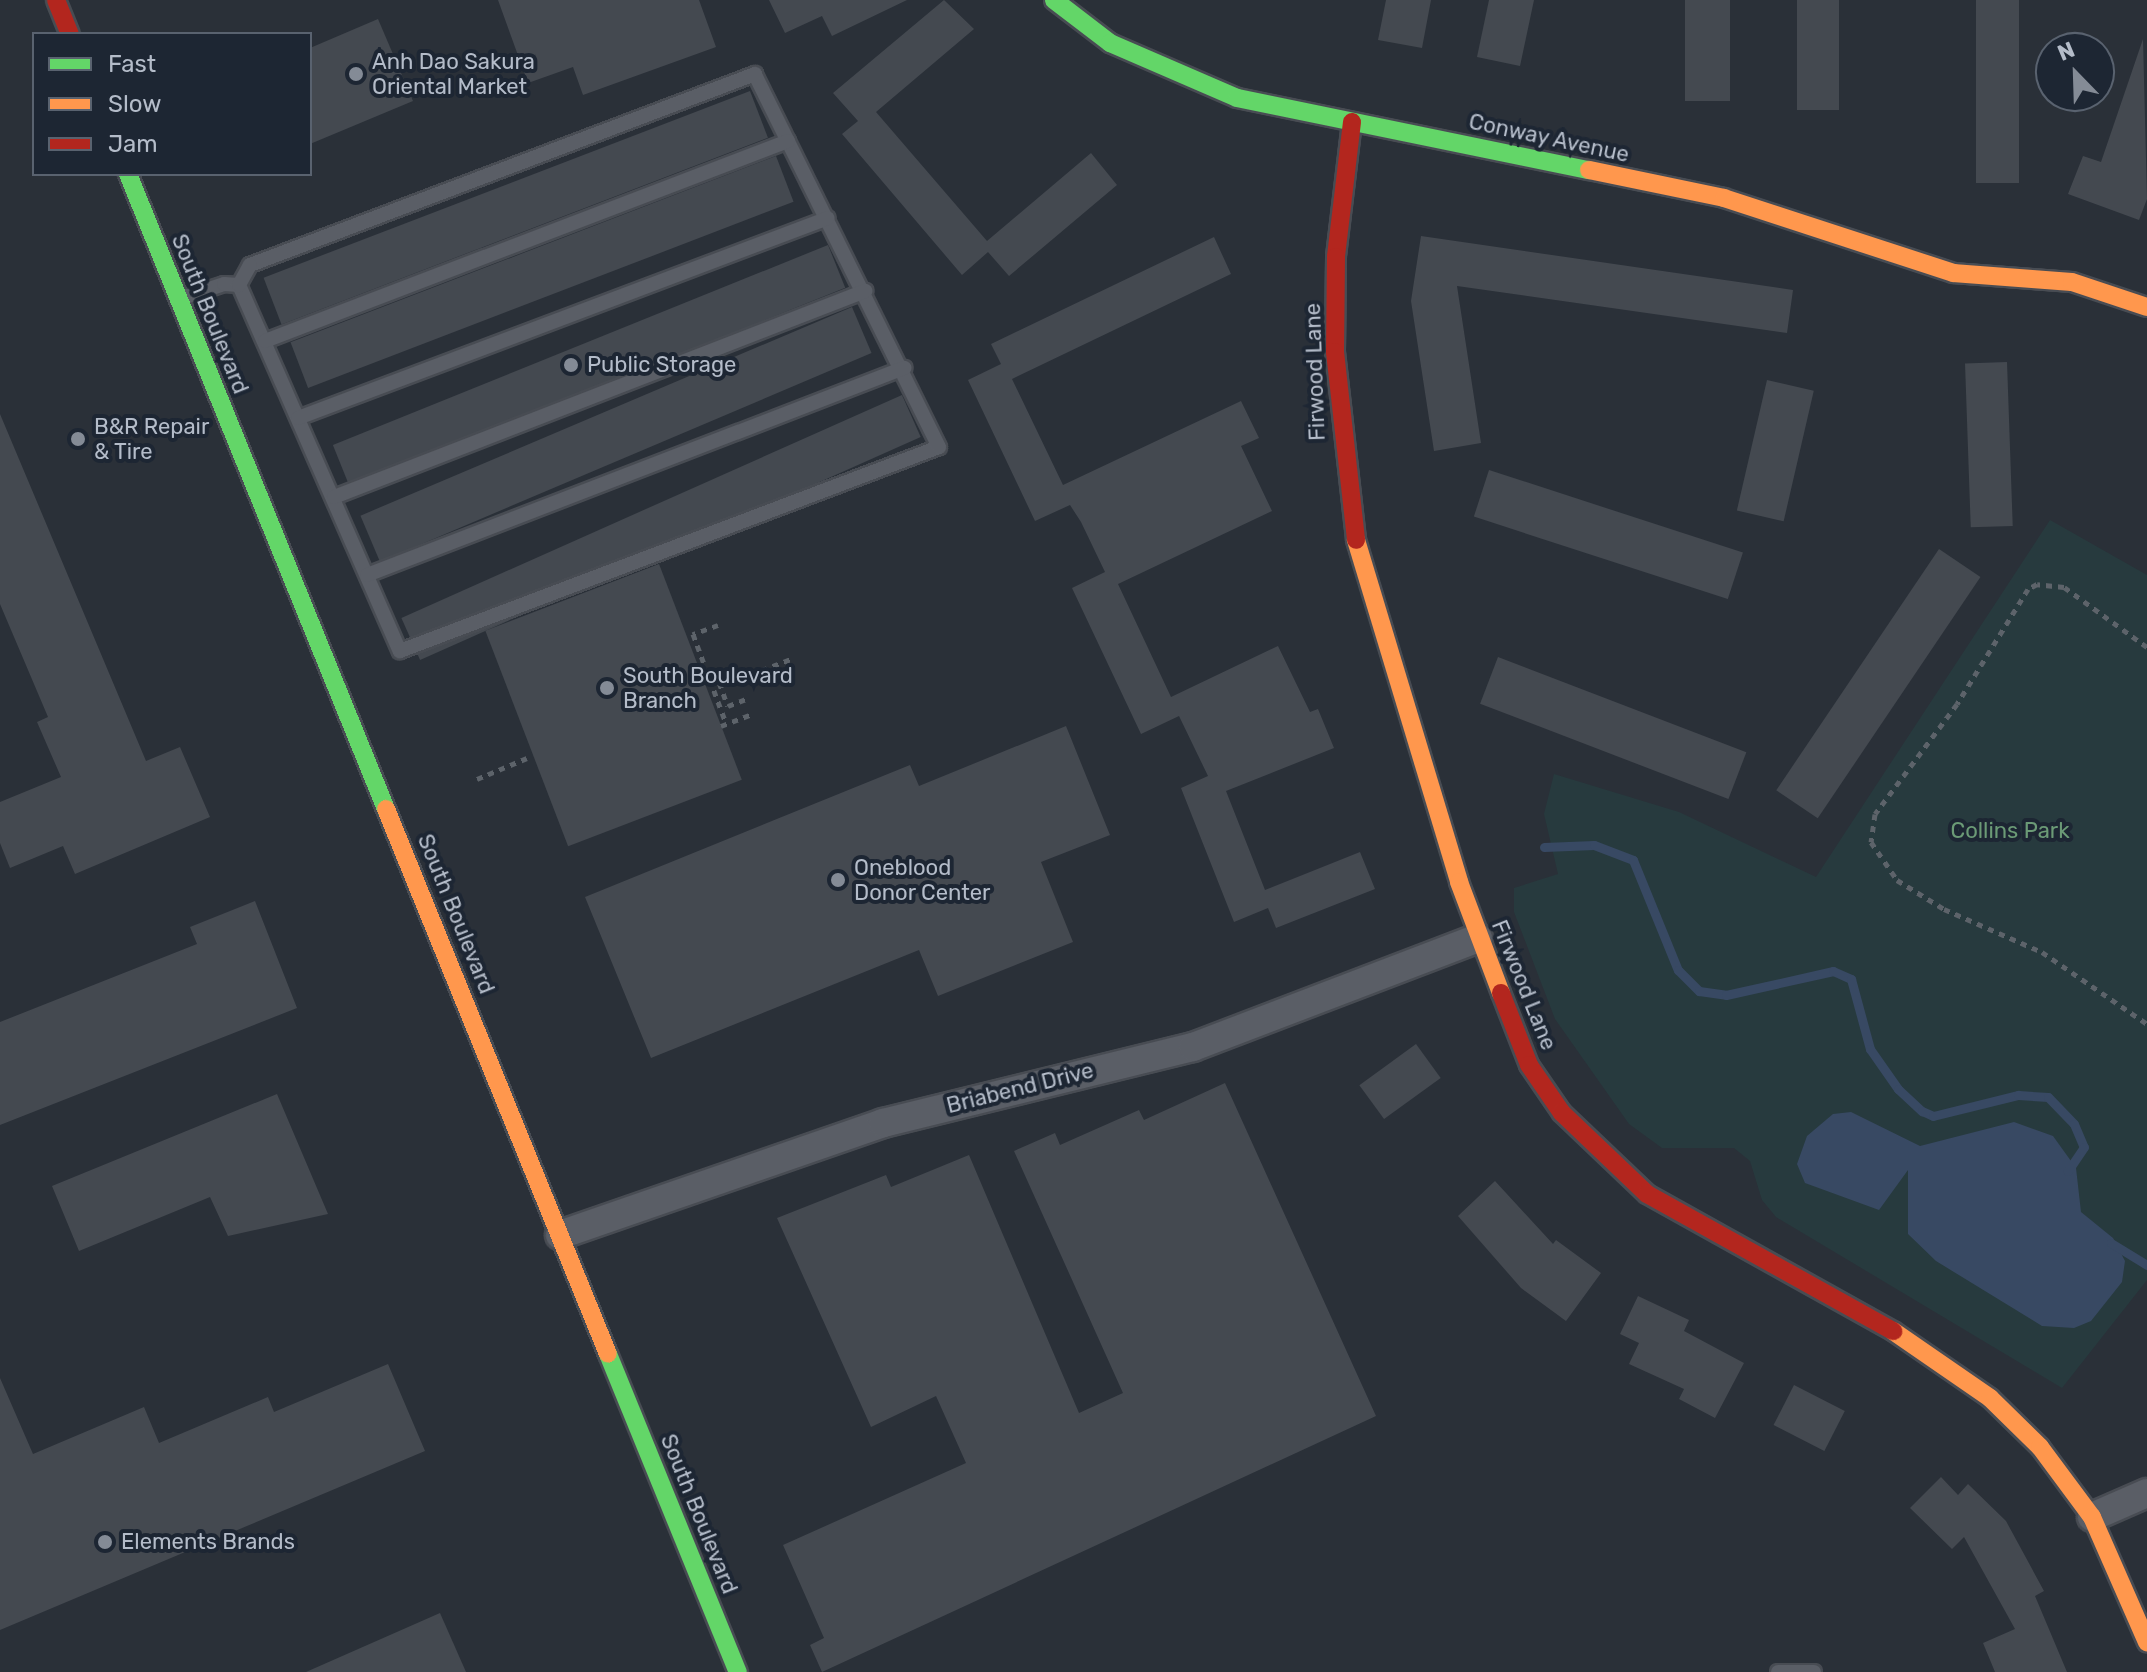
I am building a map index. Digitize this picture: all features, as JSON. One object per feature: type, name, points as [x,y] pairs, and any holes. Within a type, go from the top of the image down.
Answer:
[{"type":"street","points":[[56,0],[69,32]]},
{"type":"street","name":"Conway Avenue","points":[[1054,0],[1110,43],[1172,75],[1237,98],[1724,198],[1953,273],[2052,282],[2117,293],[2147,307]]},
{"type":"street","name":"Firwood Lane","points":[[1352,122],[1336,257],[1341,449],[1367,589],[1478,938],[1529,1065],[1602,1157],[1672,1210],[1963,1376],[2040,1447],[2092,1517],[2147,1642]]},
{"type":"street","name":"South Boulevard","points":[[129,176],[738,1672]]},
{"type":"street","name":"Briabend Drive","points":[[560,1235],[883,1123],[1193,1047],[1478,938]]},
{"type":"street","points":[[2092,1517],[2147,1493]]},
{"type":"lane","points":[[178,300],[239,285],[250,265],[755,74],[904,368],[939,447],[400,651],[239,285]]},
{"type":"lane","points":[[265,341],[788,141]]},
{"type":"lane","points":[[298,418],[828,218]]},
{"type":"lane","points":[[334,497],[865,291]]},
{"type":"lane","points":[[367,575],[904,368]]},
{"type":"lane","points":[[1778,1672],[1814,1672]]},
{"type":"path","points":[[2147,647],[2064,587],[2037,584],[2028,589],[1957,704],[1875,814],[1871,842],[1897,880],[1944,909],[2042,952],[2147,1024]]},
{"type":"path","points":[[718,625],[693,634],[723,725],[752,714]]},
{"type":"path","points":[[739,679],[791,659]]},
{"type":"path","points":[[707,673],[715,671],[728,706],[746,699]]},
{"type":"path","points":[[477,779],[527,758]]},
{"type":"green space","name":"Collins Park","points":[[2050,520],[2147,575],[2147,1280],[2062,1388],[1776,1217],[1762,1200],[1750,1161],[1734,1148],[1662,1148],[1629,1124],[1555,1019],[1514,912],[1514,888],[1558,874],[1544,814],[1554,774],[1679,812],[1816,877]]},
{"type":"water","points":[[1851,1112],[1920,1146],[2014,1122],[2053,1136],[2076,1168],[2081,1212],[2113,1238],[2125,1261],[2122,1282],[2091,1321],[2074,1328],[2042,1326],[1936,1261],[1908,1234],[1908,1170],[1879,1210],[1805,1183],[1797,1164],[1807,1136],[1833,1114]]},
{"type":"building","points":[[498,0],[699,0],[716,47],[583,95],[573,67],[528,83]]},
{"type":"building","points":[[769,0],[907,0],[832,36],[822,16],[785,33]]},
{"type":"building","points":[[944,0],[974,29],[876,112],[987,241],[1091,153],[1117,185],[1009,276],[988,252],[962,275],[842,134],[858,121],[833,93]]},
{"type":"building","points":[[1386,0],[1431,0],[1422,48],[1378,40]]},
{"type":"building","points":[[1489,0],[1534,0],[1520,66],[1477,57]]},
{"type":"building","points":[[1685,0],[1730,0],[1730,101],[1685,101]]},
{"type":"building","points":[[1797,0],[1839,0],[1839,110],[1797,110]]},
{"type":"building","points":[[1976,0],[2019,0],[2019,183],[1976,183]]},
{"type":"building","name":"Anh Dao Sakura Oriental Market","points":[[378,19],[413,101],[312,143],[312,47]]},
{"type":"building","points":[[2143,39],[2147,199],[2139,220],[2068,194],[2083,156],[2101,162]]},
{"type":"building","points":[[750,91],[768,138],[282,324],[264,278]]},
{"type":"building","points":[[776,156],[794,202],[308,388],[291,342]]},
{"type":"building","points":[[1421,236],[1793,290],[1787,333],[1457,286],[1481,443],[1434,451],[1411,301]]},
{"type":"building","points":[[1214,237],[1231,274],[1012,379],[1063,485],[1241,401],[1259,438],[1241,446],[1272,511],[1118,584],[1171,697],[1278,646],[1310,712],[1318,709],[1334,748],[1226,791],[1265,890],[1360,852],[1375,889],[1276,928],[1268,908],[1234,922],[1181,788],[1208,776],[1179,716],[1141,734],[1072,588],[1105,572],[1081,522],[1070,505],[1035,521],[968,380],[1001,364],[991,344]]},
{"type":"building","points":[[828,245],[845,288],[350,488],[333,445]]},
{"type":"building","points":[[852,307],[872,353],[380,562],[360,516]]},
{"type":"building","points":[[2007,362],[2013,526],[1971,527],[1965,363]]},
{"type":"building","points":[[1767,380],[1814,391],[1784,521],[1737,511]]},
{"type":"building","points":[[902,395],[921,437],[420,660],[401,618]]},
{"type":"building","points":[[0,414],[146,761],[180,747],[210,817],[75,874],[63,846],[10,868],[0,843],[0,802],[61,777],[37,722],[48,717],[0,604]]},
{"type":"building","points":[[1489,470],[1743,553],[1728,599],[1474,517]]},
{"type":"building","points":[[1939,549],[1980,577],[1818,818],[1776,790]]},
{"type":"building","name":"South Boulevard Branch","points":[[659,564],[742,780],[568,846],[485,631]]},
{"type":"building","points":[[1498,657],[1746,752],[1728,799],[1480,704]]},
{"type":"building","name":"Oneblood Donor Center","points":[[1066,726],[1110,835],[1041,862],[1073,942],[938,996],[919,950],[651,1058],[585,897],[910,765],[919,786]]},
{"type":"building","points":[[255,901],[297,1008],[0,1125],[0,1022],[197,944],[190,927]]},
{"type":"building","points":[[1416,1044],[1441,1078],[1384,1119],[1359,1085]]},
{"type":"building","points":[[1225,1083],[1376,1416],[822,1672],[810,1645],[824,1638],[783,1545],[966,1463],[936,1396],[871,1427],[777,1218],[886,1175],[891,1187],[969,1155],[1079,1413],[1123,1393],[1014,1151],[1055,1133],[1060,1145],[1139,1110],[1144,1120]]},
{"type":"building","points":[[277,1094],[328,1214],[228,1236],[210,1197],[79,1251],[52,1186]]},
{"type":"building","points":[[1495,1181],[1553,1244],[1556,1240],[1601,1273],[1566,1321],[1521,1288],[1458,1216]]},
{"type":"building","points":[[1638,1296],[1689,1320],[1684,1331],[1744,1363],[1715,1418],[1679,1399],[1684,1389],[1629,1364],[1639,1343],[1620,1334]]},
{"type":"building","name":"Elements Brands","points":[[388,1364],[425,1451],[0,1630],[0,1378],[33,1454],[144,1407],[159,1443],[268,1397],[274,1412]]},
{"type":"building","points":[[1794,1385],[1845,1411],[1824,1451],[1774,1425]]},
{"type":"building","points":[[1941,1477],[1958,1495],[1968,1484],[2006,1521],[2044,1591],[2035,1596],[2067,1672],[1995,1672],[1983,1643],[2015,1629],[1964,1537],[1952,1549],[1910,1508]]},
{"type":"building","points":[[440,1613],[466,1672],[306,1672]]},
{"type":"waterway","points":[[1544,847],[1594,845],[1633,860],[1678,970],[1699,991],[1726,995],[1833,971],[1851,979],[1870,1049],[1898,1089],[1922,1111],[1933,1116],[2018,1095],[2048,1097],[2074,1124],[2084,1147],[2068,1171]]},
{"type":"waterway","points":[[2111,1243],[2147,1265]]},
{"type":"traffic: fast","points":[[1054,0],[1110,43],[1237,98],[1589,170]]},
{"type":"traffic: fast","points":[[129,176],[386,809]]},
{"type":"traffic: fast","points":[[608,1354],[738,1672]]},
{"type":"traffic: slow","points":[[1589,170],[1724,198],[1953,273],[2072,282],[2147,307]]},
{"type":"traffic: slow","points":[[1356,540],[1459,882],[1501,993]]},
{"type":"traffic: slow","points":[[386,809],[608,1354]]},
{"type":"traffic: slow","points":[[1893,1331],[1990,1398],[2040,1447],[2092,1517],[2147,1642]]},
{"type":"traffic: jam","points":[[56,0],[69,32]]},
{"type":"traffic: jam","points":[[1352,122],[1336,257],[1335,352],[1356,540]]},
{"type":"traffic: jam","points":[[1501,993],[1529,1065],[1562,1113],[1647,1194],[1893,1331]]},
{"type":"place","name":"Anh Dao Sakura Oriental Market","points":[[356,74]]},
{"type":"place","name":"Public Storage","points":[[571,365]]},
{"type":"place","name":"B&R Repair & Tire","points":[[78,439]]},
{"type":"place","name":"South Boulevard Branch","points":[[607,688]]},
{"type":"place","name":"Oneblood Donor Center","points":[[838,880]]},
{"type":"place","name":"Elements Brands","points":[[105,1542]]}]
